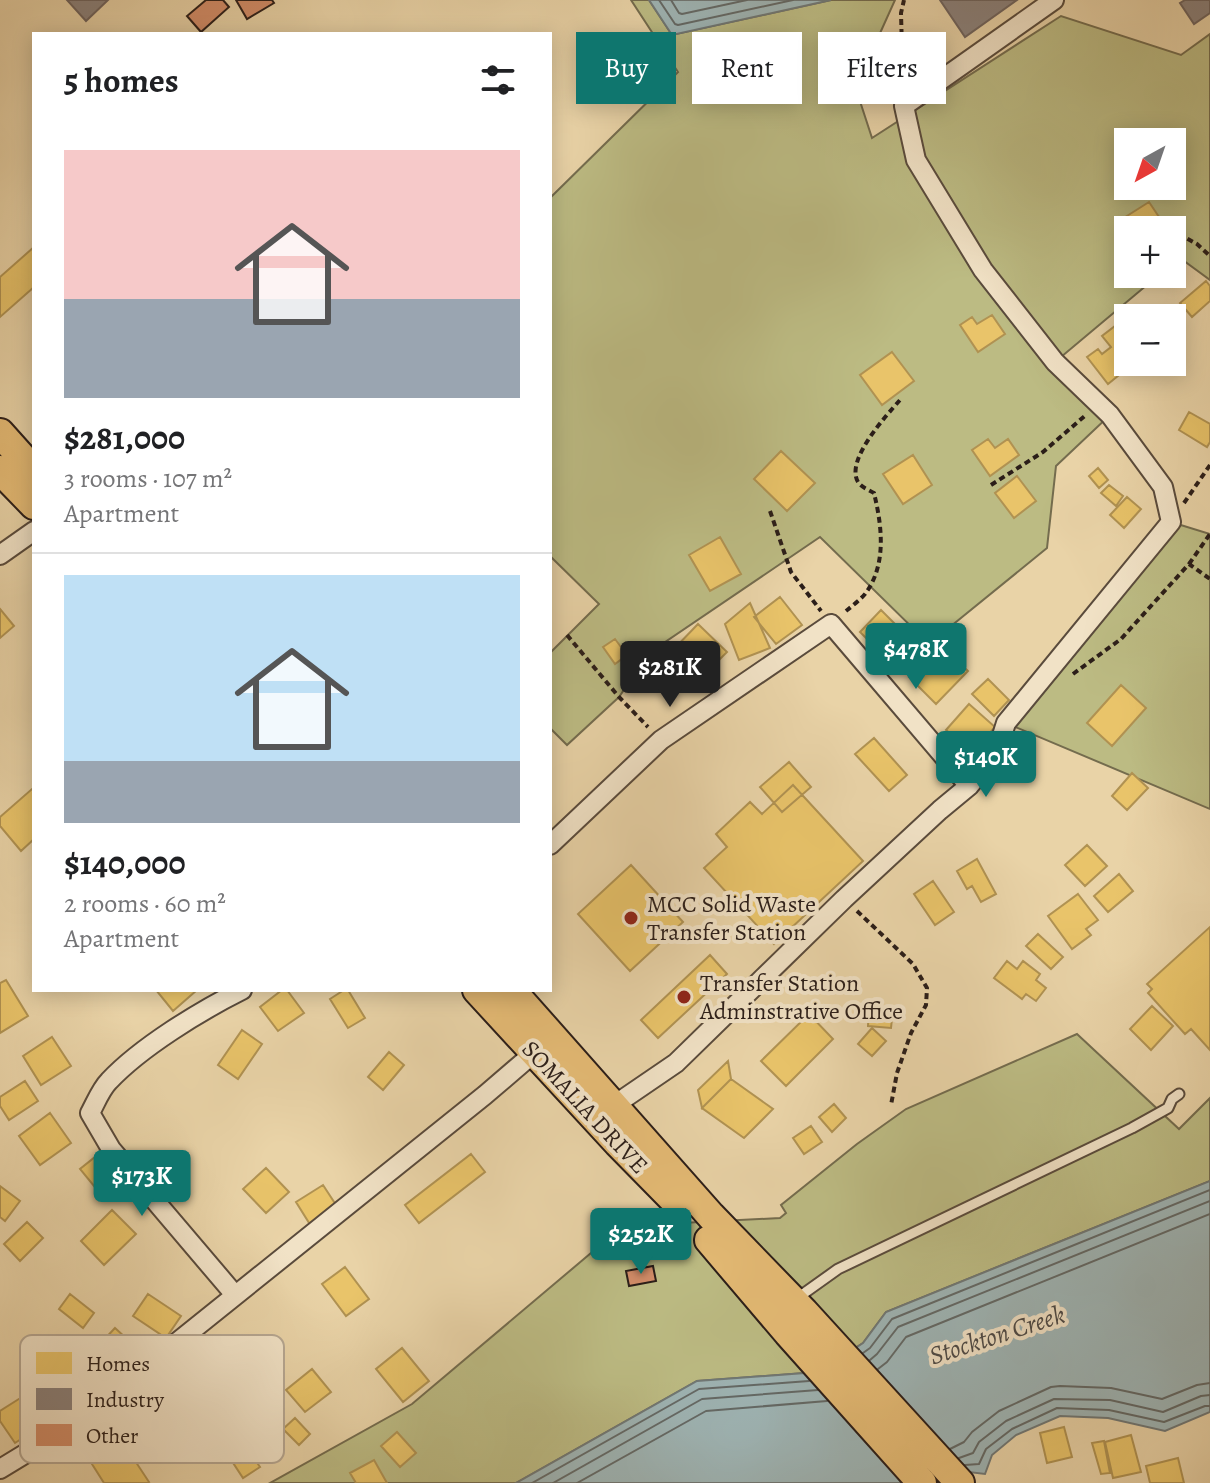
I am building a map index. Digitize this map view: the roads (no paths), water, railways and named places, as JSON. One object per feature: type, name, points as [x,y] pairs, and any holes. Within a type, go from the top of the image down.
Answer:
[{"type":"main road","points":[[0,433],[32,469]]},
{"type":"main road","points":[[0,470],[32,503]]},
{"type":"main road","name":"SOMALIA DRIVE","points":[[479,992],[727,1259],[795,1315]]},
{"type":"main road","name":"SOMALIA DRIVE","points":[[513,992],[795,1315]]},
{"type":"main road","points":[[795,1315],[922,1483]]},
{"type":"main road","points":[[795,1315],[960,1483]]},
{"type":"street","points":[[613,1106],[676,1063],[844,899],[969,786],[990,760],[1006,723],[1171,522],[1163,487],[1104,410],[1055,362],[983,270],[916,160],[904,106],[1054,0]]},
{"type":"street","points":[[0,555],[32,532]]},
{"type":"street","points":[[552,843],[661,740],[831,624],[969,786]]},
{"type":"street","points":[[235,1295],[111,1149],[90,1113],[107,1082],[146,1049],[214,1004],[238,992]]},
{"type":"street","points":[[185,1335],[534,1053]]},
{"type":"street","points":[[0,1469],[20,1457]]},
{"type":"lane","points":[[795,1315],[838,1269],[1132,1128],[1168,1108],[1172,1099],[1179,1094]]},
{"type":"water","points":[[649,0],[831,0],[676,34],[670,32]]},
{"type":"water","name":"Stockton Creek","points":[[1210,1181],[1210,1412],[1165,1431],[1108,1418],[1060,1416],[1016,1435],[992,1455],[985,1474],[969,1472],[960,1483],[516,1483],[697,1381],[818,1372],[863,1343],[886,1312]]},
{"type":"place","name":"MCC Solid Waste Transfer Station","points":[[631,918]]},
{"type":"place","name":"Transfer Station Adminstrative Office","points":[[684,997]]}]
